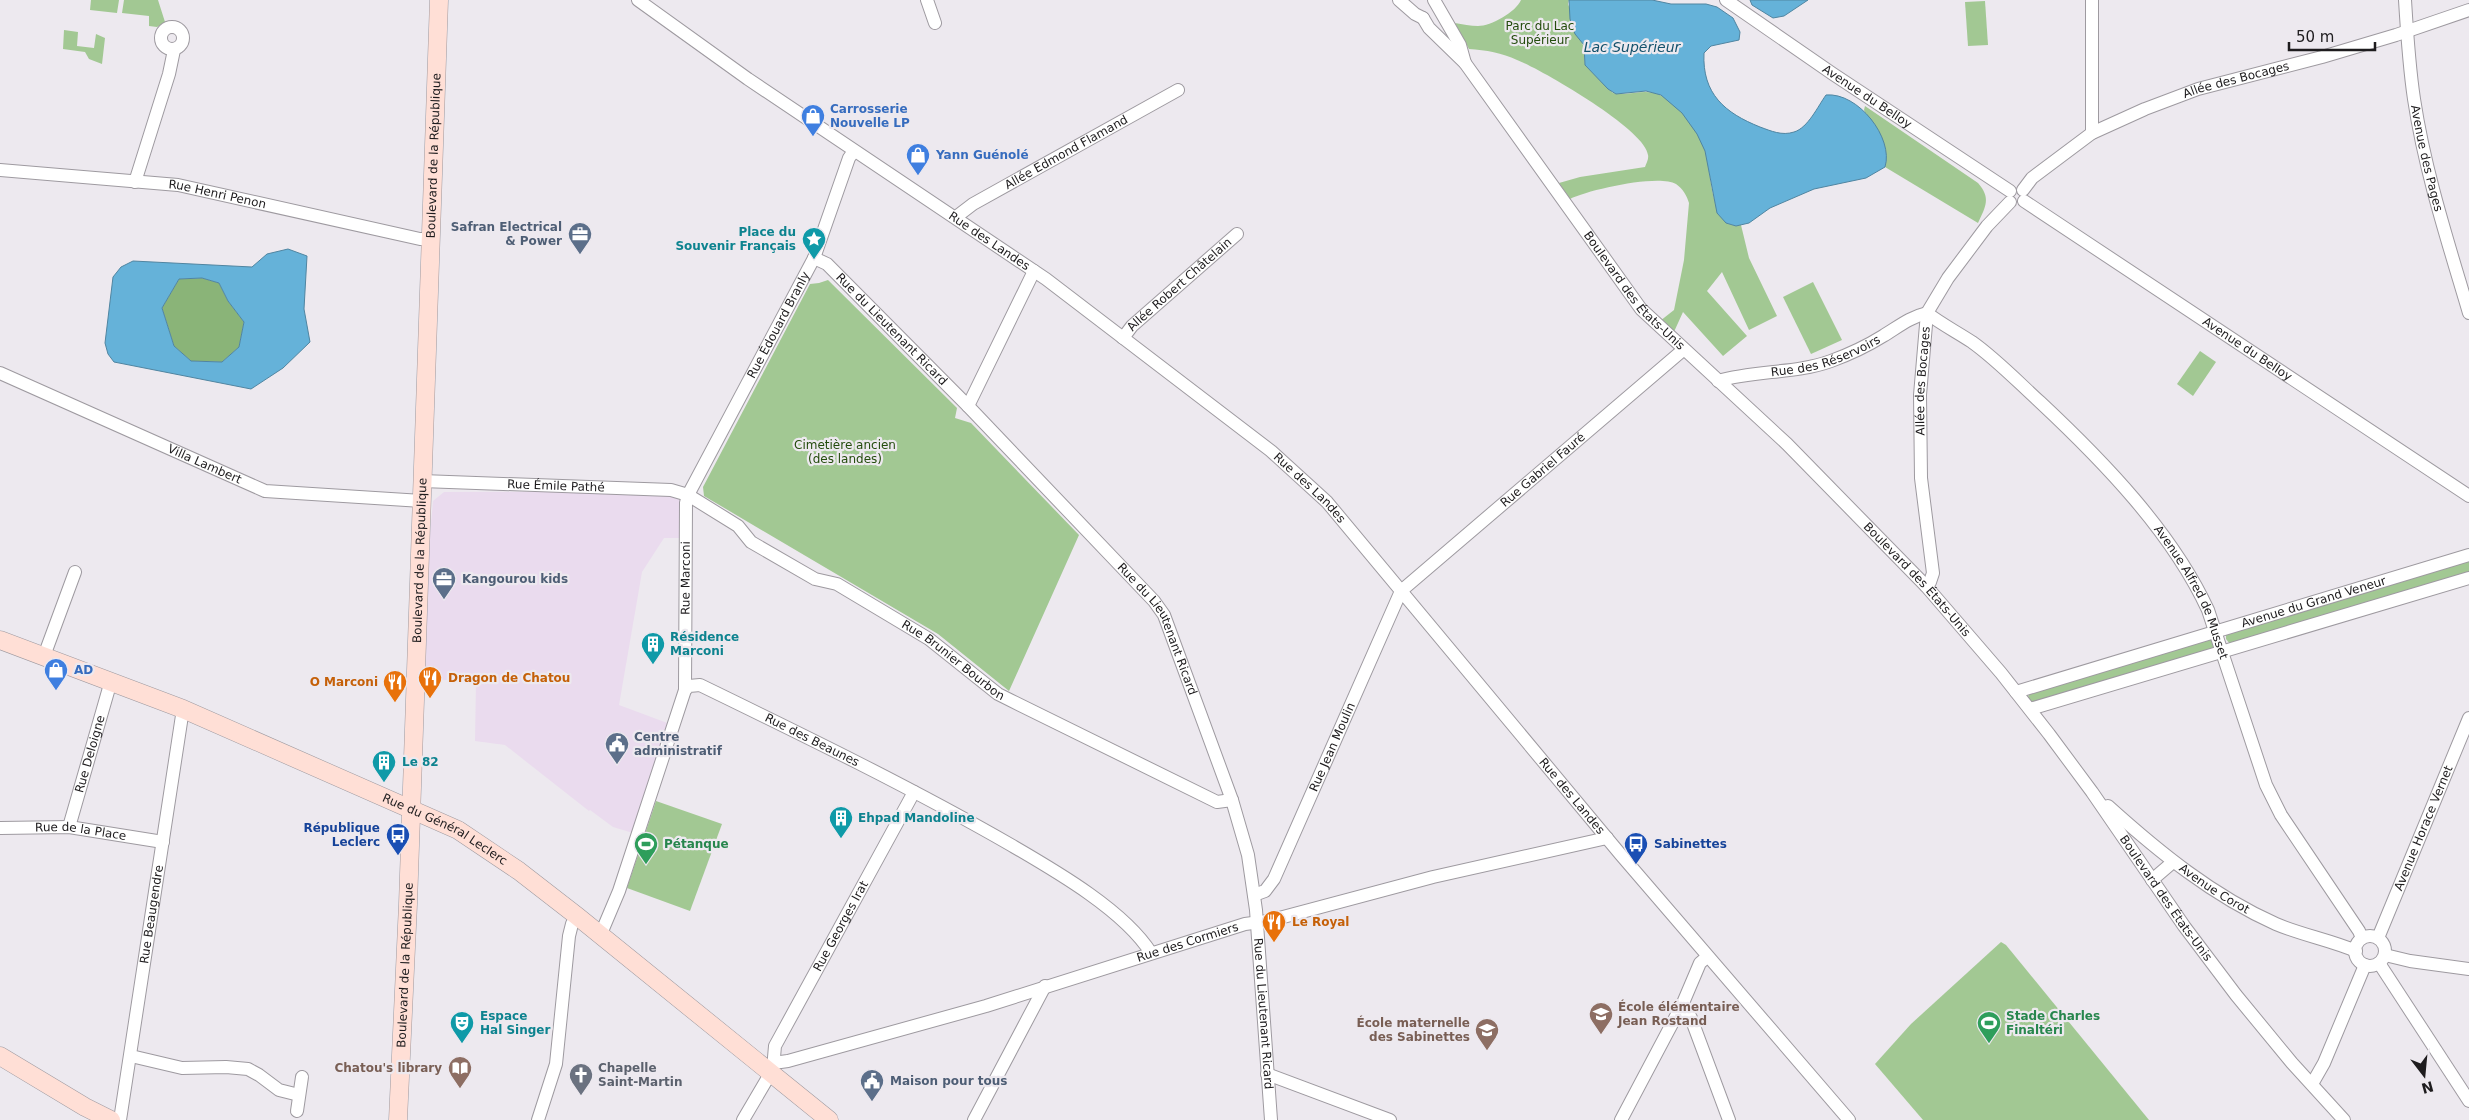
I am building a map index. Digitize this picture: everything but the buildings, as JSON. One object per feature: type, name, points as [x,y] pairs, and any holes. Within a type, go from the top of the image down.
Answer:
[{"type":"street","name":"Boulevard de la République","points":[[398,1120],[440,0]]},
{"type":"street","name":"Rue des Landes","points":[[638,0],[748,80],[956,217],[1034,271],[1192,390],[1300,476],[1327,502],[1707,957],[1849,1120]]},
{"type":"street","points":[[927,0],[935,23]]},
{"type":"street","points":[[1399,0],[1415,14],[1425,17],[1440,12],[1446,18]]},
{"type":"street","points":[[1425,17],[1430,0]]},
{"type":"street","name":"Boulevard des États-Unis","points":[[1434,0],[1460,45],[1465,63]]},
{"type":"street","name":"Avenue du Belloy","points":[[1726,0],[1833,74],[2469,496]]},
{"type":"street","points":[[2092,0],[2092,133]]},
{"type":"street","name":"Avenue des Pages","points":[[2405,0],[2406,32],[2414,100],[2429,174],[2469,313]]},
{"type":"street","name":"Allée des Bocages","points":[[1926,586],[1930,582],[1932,573],[1921,478],[1920,395],[1927,313],[1959,262],[1987,226],[2032,178],[2092,133],[2198,88],[2322,57],[2406,32],[2469,10]]},
{"type":"street","name":"Boulevard des États-Unis","points":[[1425,17],[1429,28],[1465,63],[1640,309],[1822,478],[1926,586],[2016,692],[2092,792],[2152,880],[2236,995],[2344,1120]]},
{"type":"street","points":[[135,182],[169,74],[174,50]]},
{"type":"street","name":"Allée Edmond Flamand","points":[[956,217],[973,204],[1178,90]]},
{"type":"street","name":"Rue Édouard Branly","points":[[688,495],[814,258],[849,158],[854,151]]},
{"type":"street","name":"Rue Henri Penon","points":[[0,170],[178,185],[420,239],[432,240]]},
{"type":"street","name":"Allée Robert Châtelain","points":[[1123,338],[1132,326],[1237,234]]},
{"type":"street","name":"Rue du Lieutenant Ricard","points":[[814,258],[827,264],[968,406],[1160,607],[1170,627],[1232,800],[1248,856],[1254,895],[1270,1120]]},
{"type":"street","points":[[968,406],[1034,271]]},
{"type":"street","name":"Rue des Réservoirs","points":[[1718,381],[1736,376],[1800,370],[1831,361],[1856,351],[1914,317],[1927,313]]},
{"type":"street","name":"Avenue Alfred de Musset","points":[[1927,313],[1972,342],[1997,363],[2090,452],[2144,514],[2173,551],[2200,594],[2224,651],[2266,784],[2282,815],[2359,930],[2362,938]]},
{"type":"street","name":"Rue Gabriel Fauré","points":[[1401,591],[1683,350]]},
{"type":"street","name":"Villa Lambert","points":[[0,374],[265,492],[422,501]]},
{"type":"street","name":"Rue Émile Pathé","points":[[422,482],[672,490],[688,495]]},
{"type":"street","name":"Rue Marconi","points":[[685,690],[686,503],[688,495]]},
{"type":"street","name":"Rue Brunier Bourbon","points":[[688,495],[738,526],[751,542],[759,547],[815,579],[837,584],[929,639],[1010,700],[1216,802],[1232,800]]},
{"type":"street","name":"Avenue du Grand Veneur","points":[[2016,692],[2469,555]]},
{"type":"street","points":[[44,656],[75,572]]},
{"type":"street","name":"Avenue du Grand Veneur","points":[[2030,709],[2469,578]]},
{"type":"street","name":"Rue Jean Moulin","points":[[1254,895],[1265,891],[1274,879],[1401,591]]},
{"type":"street","name":"Rue du Général Leclerc","points":[[0,640],[183,709],[410,808],[467,836],[519,871],[600,936],[772,1068],[829,1120]]},
{"type":"street","name":"Rue Deloigne","points":[[69,826],[111,681]]},
{"type":"street","name":"Rue des Beaunes","points":[[685,690],[688,686],[700,685],[914,792],[1071,880],[1132,929],[1151,953]]},
{"type":"street","points":[[600,936],[619,891],[685,690]]},
{"type":"street","name":"Rue Beaugendre","points":[[120,1120],[183,709]]},
{"type":"street","name":"Avenue Horace Vernet","points":[[2378,938],[2469,718]]},
{"type":"street","name":"Rue Georges Irat","points":[[743,1120],[772,1068],[775,1046],[914,792]]},
{"type":"street","name":"Avenue Corot","points":[[2092,792],[2173,862],[2249,911],[2307,936],[2356,951]]},
{"type":"street","name":"Rue de la Place","points":[[0,828],[69,826],[162,842]]},
{"type":"street","name":"Rue des Cormiers","points":[[772,1068],[788,1061],[942,1019],[1245,924],[1289,916],[1433,877],[1607,838]]},
{"type":"street","points":[[2152,880],[2173,862]]},
{"type":"street","points":[[538,1120],[556,1064],[569,936],[572,924],[577,916]]},
{"type":"street","points":[[2365,965],[2358,960],[2356,951],[2362,938],[2370,936],[2378,938],[2384,945],[2382,959],[2469,1101]]},
{"type":"street","points":[[1621,1120],[1682,1003],[1700,963],[1707,957]]},
{"type":"street","points":[[2312,1084],[2324,1062],[2365,965],[2382,959],[2469,969]]},
{"type":"street","points":[[974,1120],[1045,986]]},
{"type":"street","points":[[1682,1003],[1691,1018],[1729,1120]]},
{"type":"street","points":[[0,1056],[85,1107],[111,1120]]},
{"type":"street","points":[[131,1056],[182,1068],[226,1067],[248,1069],[260,1075],[279,1090],[299,1095]]},
{"type":"street","points":[[1267,1074],[1390,1120]]},
{"type":"street","points":[[297,1111],[302,1077]]},
{"type":"shaded area","points":[[671,491],[685,497],[682,538],[664,538],[642,572],[619,705],[670,724],[633,833],[613,827],[589,811],[505,745],[475,741],[476,682],[417,678],[433,501],[444,492]]},
{"type":"green space","points":[[91,0],[119,0],[117,13],[90,10]]},
{"type":"green space","points":[[124,0],[158,0],[165,22],[157,27],[149,26],[149,16],[122,13]]},
{"type":"green space","name":"Parc du Lac Supérieur","points":[[1521,0],[1569,0],[1568,4],[1584,48],[1585,65],[1613,93],[1649,92],[1662,96],[1681,111],[1697,132],[1707,156],[1713,196],[1717,208],[1723,218],[1731,224],[1741,225],[1749,258],[1777,316],[1749,330],[1722,272],[1707,291],[1747,336],[1723,356],[1683,312],[1673,334],[1660,321],[1674,310],[1684,260],[1689,203],[1683,190],[1676,184],[1667,181],[1639,182],[1592,191],[1570,199],[1559,183],[1580,177],[1645,167],[1648,155],[1643,144],[1630,131],[1591,102],[1530,66],[1506,55],[1469,49],[1455,23],[1478,26],[1490,24],[1509,14]]},
{"type":"green space","points":[[1985,1],[1988,45],[1968,46],[1965,2]]},
{"type":"green space","points":[[64,30],[78,32],[77,46],[94,48],[96,34],[105,38],[102,64],[89,59],[85,52],[63,49]]},
{"type":"green space","points":[[1865,106],[1978,183],[1985,193],[1986,202],[1978,223],[1885,167],[1886,164],[1864,110]]},
{"type":"green space","points":[[202,278],[219,283],[228,301],[244,322],[239,347],[222,362],[191,361],[174,346],[162,308],[179,279]]},
{"type":"green space","name":"Cimetière ancien (des landes)","points":[[828,280],[957,408],[955,418],[971,423],[1079,535],[1009,691],[938,634],[704,496],[703,487],[810,284]]},
{"type":"green space","points":[[1813,282],[1842,340],[1811,354],[1783,297]]},
{"type":"green space","points":[[2200,351],[2216,362],[2193,396],[2177,384]]},
{"type":"green space","points":[[2469,558],[2469,574],[2230,644],[2226,639],[2226,633]]},
{"type":"green space","points":[[2211,639],[2214,649],[2033,703],[2028,698],[2029,693]]},
{"type":"green space","points":[[656,801],[722,824],[690,911],[627,888]]},
{"type":"green space","name":"Stade Charles Finaltéri","points":[[2001,942],[2006,945],[2149,1120],[1923,1120],[1875,1064],[1911,1024]]},
{"type":"water","name":"Lac Supérieur","points":[[1569,0],[1652,0],[1671,4],[1706,4],[1717,7],[1733,18],[1740,32],[1739,40],[1711,46],[1704,53],[1704,67],[1707,80],[1718,100],[1726,108],[1760,127],[1777,132],[1790,133],[1804,126],[1826,95],[1838,96],[1850,101],[1861,109],[1879,131],[1886,155],[1885,167],[1866,178],[1814,189],[1770,208],[1749,223],[1736,226],[1726,223],[1717,213],[1705,151],[1697,134],[1682,113],[1661,95],[1646,91],[1616,94],[1608,89],[1585,65],[1584,45],[1575,34],[1570,19]]},
{"type":"water","points":[[1750,0],[1808,0],[1784,16],[1773,18],[1752,5]]},
{"type":"water","points":[[288,249],[307,256],[304,309],[310,342],[283,368],[251,389],[114,362],[108,354],[105,343],[113,277],[121,267],[133,261],[252,267],[267,254]],"holes":[[[202,278],[219,283],[228,301],[244,322],[239,347],[222,362],[191,361],[174,346],[162,308],[179,279]]]},
{"type":"place","name":"Carrosserie Nouvelle LP","points":[[813,137]]},
{"type":"place","name":"Yann Guénolé","points":[[918,176]]},
{"type":"place","name":"Safran Electrical & Power","points":[[580,255]]},
{"type":"place","name":"Place du Souvenir Français","points":[[814,260]]},
{"type":"place","name":"Kangourou kids","points":[[444,600]]},
{"type":"place","name":"Résidence Marconi","points":[[653,665]]},
{"type":"place","name":"AD","points":[[56,691]]},
{"type":"place","name":"Dragon de Chatou","points":[[430,699]]},
{"type":"place","name":"O Marconi","points":[[395,703]]},
{"type":"place","name":"Centre administratif","points":[[617,765]]},
{"type":"place","name":"Le 82","points":[[384,783]]},
{"type":"place","name":"Ehpad Mandoline","points":[[841,839]]},
{"type":"place","name":"République Leclerc","points":[[398,856]]},
{"type":"place","name":"Pétanque","points":[[646,865]]},
{"type":"place","name":"Sabinettes","points":[[1636,865]]},
{"type":"place","name":"Le Royal","points":[[1274,943]]},
{"type":"place","name":"École élémentaire Jean Rostand","points":[[1601,1035]]},
{"type":"place","name":"Espace Hal Singer","points":[[462,1044]]},
{"type":"place","name":"Stade Charles Finaltéri","points":[[1989,1044]]},
{"type":"place","name":"École maternelle des Sabinettes","points":[[1487,1051]]},
{"type":"place","name":"Chatou's library","points":[[460,1089]]},
{"type":"place","name":"Chapelle Saint-Martin","points":[[581,1096]]},
{"type":"place","name":"Maison pour tous","points":[[872,1102]]}]
